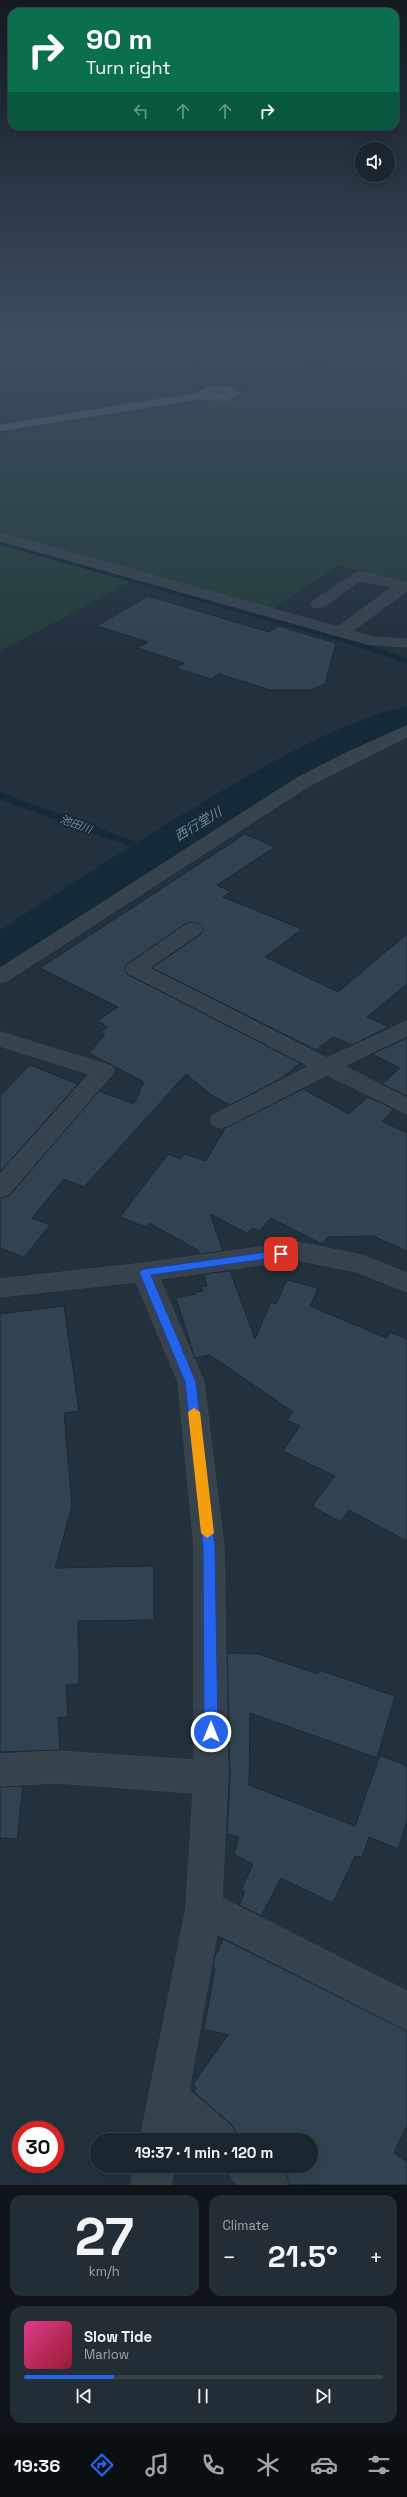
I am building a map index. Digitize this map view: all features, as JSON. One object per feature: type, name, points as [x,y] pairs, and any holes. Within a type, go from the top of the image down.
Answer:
[{"type":"street","points":[[0,537],[372,641],[407,644]]},
{"type":"street","points":[[318,604],[356,577],[368,577],[405,586]]},
{"type":"street","points":[[341,632],[405,586]]},
{"type":"street","points":[[0,977],[303,782],[350,757],[407,731]]},
{"type":"street","points":[[193,929],[135,969],[407,1107]]},
{"type":"street","points":[[221,1120],[327,1066],[407,1028]]},
{"type":"street","points":[[0,1039],[104,1071],[2,1184]]},
{"type":"street","points":[[0,1288],[144,1272],[296,1252],[362,1264],[407,1283]]},
{"type":"street","points":[[144,1272],[191,1382],[209,1547],[211,1778],[204,1908],[161,2133]]},
{"type":"street","points":[[0,1770],[57,1767],[211,1778]]},
{"type":"street","points":[[204,1908],[407,2011]]},
{"type":"street","points":[[168,2097],[209,2133]]},
{"type":"street","points":[[151,2185],[154,2173]]},
{"type":"street","points":[[255,2173],[269,2185]]},
{"type":"green space","points":[[0,445],[407,445],[407,582],[338,566],[271,609],[144,574],[0,652]]},
{"type":"building","points":[[148,596],[269,632],[278,626],[336,643],[325,684],[310,690],[270,690],[219,674],[211,679],[176,668],[184,663],[137,648],[148,642],[97,626]]},
{"type":"building","points":[[245,834],[275,847],[217,885],[231,892],[223,897],[302,929],[265,957],[338,992],[407,934],[407,984],[367,1017],[389,1027],[352,1045],[333,1037],[316,1050],[152,968],[201,934],[204,929],[200,924],[193,922],[185,924],[127,964],[124,969],[127,974],[300,1063],[282,1078],[230,1105],[210,1094],[186,1074],[84,1187],[64,1179],[32,1218],[50,1225],[24,1257],[0,1248],[0,1198],[9,1196],[99,1091],[134,1104],[144,1082],[89,1053],[105,1034],[100,1032],[108,1027],[97,1021],[118,1007],[40,968]]},
{"type":"building","points":[[407,1038],[407,1096],[382,1084],[400,1068],[372,1054]]},
{"type":"building","points":[[30,1065],[78,1084],[0,1172],[0,1096]]},
{"type":"building","points":[[303,1089],[349,1114],[368,1097],[394,1109],[382,1121],[407,1133],[407,1251],[373,1236],[328,1237],[322,1244],[271,1218],[259,1231],[252,1228],[247,1233],[210,1214],[223,1251],[199,1254],[198,1250],[149,1223],[146,1227],[120,1217],[168,1154],[180,1159],[185,1154],[206,1161],[225,1128]]},
{"type":"building","points":[[230,1271],[255,1339],[271,1302],[276,1304],[287,1280],[318,1288],[310,1306],[386,1338],[390,1332],[407,1339],[407,1541],[349,1510],[340,1522],[312,1506],[335,1476],[283,1451],[300,1426],[287,1420],[293,1412],[210,1355],[195,1358],[176,1298],[203,1291],[201,1287],[207,1286],[204,1274]]},
{"type":"building","points":[[64,1306],[79,1411],[64,1413],[72,1506],[55,1568],[154,1566],[154,1620],[78,1621],[79,1684],[66,1685],[68,1717],[58,1718],[60,1750],[0,1752],[0,1314]]},
{"type":"building","points":[[227,1653],[258,1654],[318,1674],[319,1670],[395,1696],[377,1758],[250,1713],[249,1785],[355,1826],[380,1755],[407,1766],[407,1821],[398,1849],[369,1837],[362,1857],[355,1856],[333,1903],[281,1878],[261,1916],[239,1905],[245,1891],[241,1890],[253,1864],[234,1854],[239,1837],[227,1834],[230,1778]]},
{"type":"building","points":[[23,1786],[17,1839],[0,1838],[0,1787]]},
{"type":"building","points":[[223,1939],[407,2031],[407,2126],[394,2153],[407,2162],[407,2185],[290,2185],[285,2173],[318,2173],[318,2133],[236,2133],[232,2125],[194,2092],[197,2088],[193,2084],[228,2035],[204,2029],[215,1968],[213,1967],[214,1959]]},
{"type":"waterway","points":[[0,542],[349,641],[407,661]]},
{"type":"waterway","name":"西行堂川","points":[[0,952],[152,851],[307,759],[365,732],[407,718]]},
{"type":"waterway","name":"池田川","points":[[0,796],[152,851]]},
{"type":"slow traffic","points":[[194,1412],[207,1533]]},
{"type":"route","points":[[211,1732],[209,1547],[191,1382],[144,1272],[281,1254]]}]
